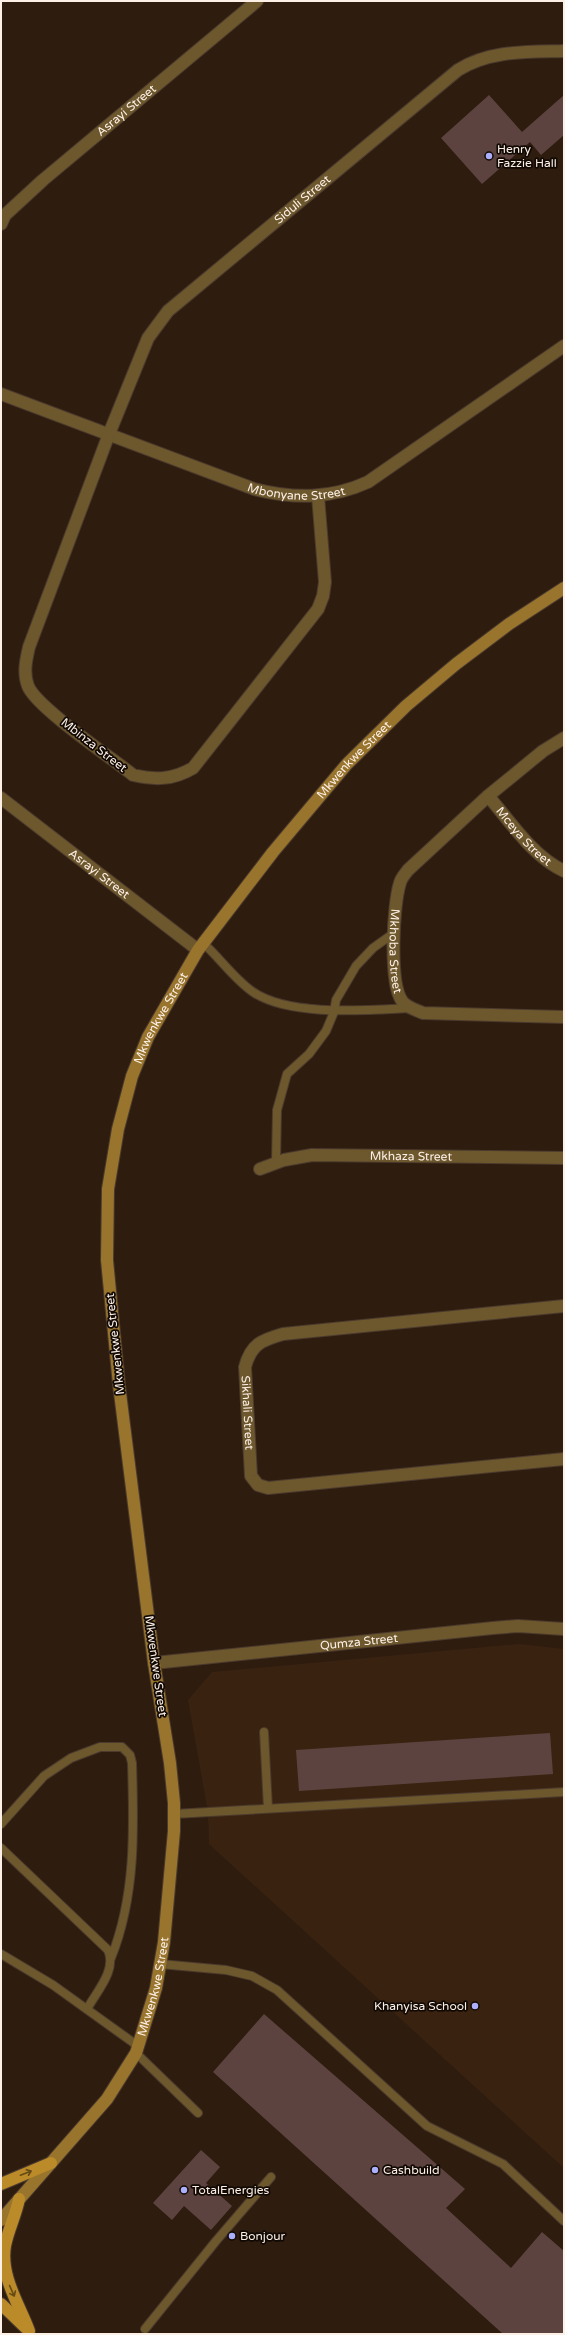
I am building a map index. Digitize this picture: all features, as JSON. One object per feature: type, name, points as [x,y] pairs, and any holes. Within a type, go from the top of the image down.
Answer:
[{"type":"main road","points":[[1,2184],[51,2163]]},
{"type":"main road","points":[[19,2199],[4,2248],[4,2263],[11,2291],[31,2332]]},
{"type":"main road","points":[[1,2304],[31,2332]]},
{"type":"street","name":"Asrayi Street","points":[[2,217],[49,175],[257,1]]},
{"type":"street","name":"Siduli Street","points":[[109,434],[148,338],[168,311],[458,70],[472,61],[487,56],[564,50]]},
{"type":"street","name":"Mbonyane Street","points":[[1,394],[254,489],[292,497],[318,496],[337,494],[368,482],[564,346]]},
{"type":"street","name":"Mbinza Street","points":[[109,434],[29,647],[25,672],[28,687],[37,699],[133,775],[150,779],[166,778],[181,775],[193,768],[318,609],[325,582],[318,496]]},
{"type":"street","name":"Mkwenkwe Street","points":[[1,2220],[107,2099],[137,2050],[156,1988],[160,1964],[169,1884],[174,1814],[170,1763],[154,1663],[113,1333],[107,1260],[108,1189],[118,1129],[132,1076],[148,1037],[200,946],[273,852],[347,764],[406,706],[456,664],[509,624],[564,588]]},
{"type":"street","name":"Mkhoba Street","points":[[564,738],[543,751],[488,796],[408,870],[400,881],[394,932],[394,969],[397,991],[402,1002],[411,1008],[422,1013],[444,1015],[564,1017]]},
{"type":"street","name":"Mceya Street","points":[[488,796],[539,855],[550,865],[564,871]]},
{"type":"street","name":"Asrayi Street","points":[[1,798],[200,946]]},
{"type":"street","name":"Mkhaza Street","points":[[260,1170],[297,1156],[312,1155],[564,1158]]},
{"type":"street","name":"Sikhali Street","points":[[564,1306],[283,1334],[268,1338],[256,1345],[248,1355],[245,1367],[251,1476],[258,1485],[268,1488],[564,1459]]},
{"type":"street","name":"Qumza Street","points":[[154,1663],[493,1628],[518,1626],[564,1629]]},
{"type":"lane","points":[[276,1163],[277,1110],[288,1074],[309,1054],[326,1031],[334,1012],[336,1000],[356,966],[373,948],[394,932]]},
{"type":"lane","points":[[200,946],[253,992],[268,1000],[334,1012],[411,1008]]},
{"type":"lane","points":[[264,1732],[268,1808]]},
{"type":"lane","points":[[1,1824],[44,1776],[71,1758],[100,1747],[122,1747],[130,1755],[132,1763],[133,1851],[128,1898],[121,1934],[112,1958],[111,1968],[87,2009]]},
{"type":"lane","points":[[174,1814],[564,1792]]},
{"type":"lane","points":[[1,1848],[108,1950],[112,1958]]},
{"type":"lane","points":[[1,1955],[53,1985],[87,2009],[137,2050],[198,2113]]},
{"type":"lane","points":[[160,1964],[226,1970],[252,1976],[277,1990],[427,2126],[503,2164],[564,2221]]},
{"type":"lane","points":[[145,2329],[216,2241],[271,2177]]},
{"type":"shaded area","name":"Khanyisa School","points":[[519,1644],[564,1649],[564,2168],[209,1844],[208,1812],[188,1700],[212,1672]]},
{"type":"building","points":[[489,95],[522,132],[564,95],[564,135],[541,155],[530,142],[482,184],[441,138]]},
{"type":"building","points":[[550,1733],[553,1774],[299,1791],[296,1750]]},
{"type":"building","points":[[264,2014],[465,2189],[446,2208],[511,2268],[542,2232],[564,2251],[564,2334],[503,2334],[213,2072]]},
{"type":"building","points":[[201,2150],[220,2167],[206,2183],[232,2206],[211,2230],[184,2206],[172,2220],[153,2203]]},
{"type":"place","name":"Henry Fazzie Hall","points":[[489,156]]},
{"type":"place","name":"Khanyisa School","points":[[475,2006]]},
{"type":"place","name":"Cashbuild","points":[[375,2170]]},
{"type":"place","name":"TotalEnergies","points":[[184,2190]]},
{"type":"place","name":"Bonjour","points":[[232,2236]]}]
